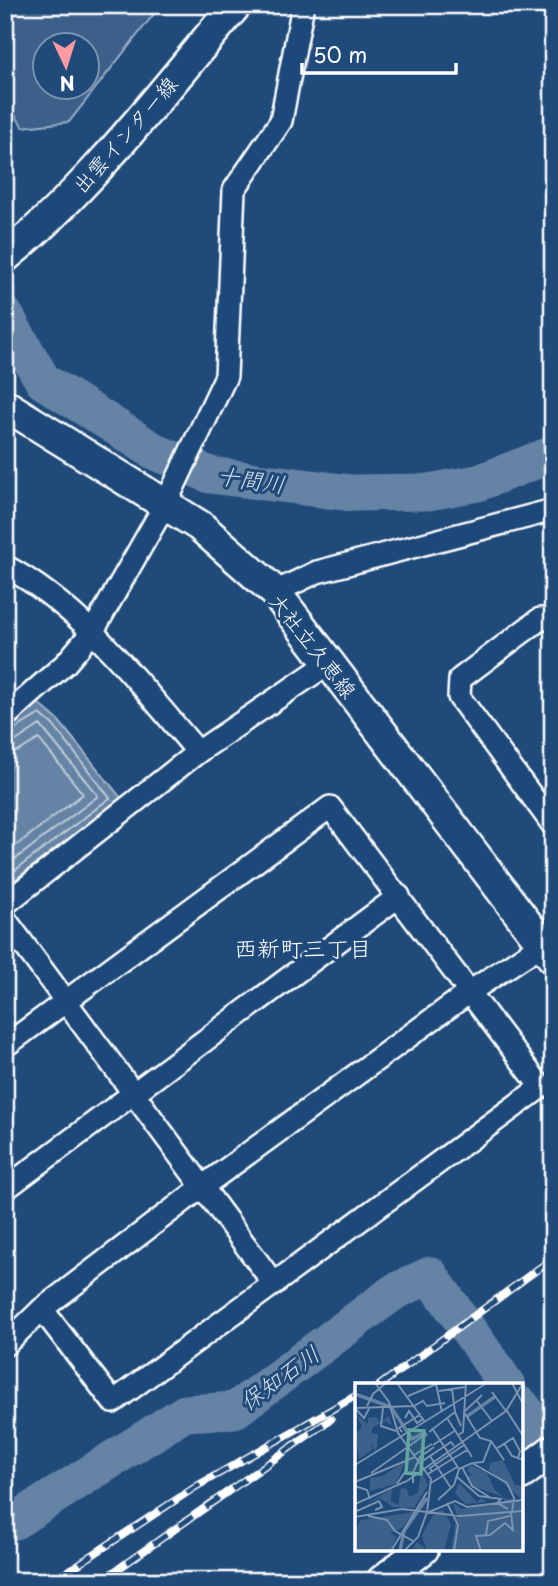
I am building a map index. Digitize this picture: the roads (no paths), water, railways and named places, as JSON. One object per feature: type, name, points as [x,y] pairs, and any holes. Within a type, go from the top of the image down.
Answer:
[{"type":"main road","name":"出雲インター線","points":[[8,254],[36,233],[95,169],[236,5]]},
{"type":"main road","name":"大社立久恵線","points":[[5,405],[166,503],[237,555],[275,592],[549,947]]},
{"type":"main road","points":[[523,1472],[553,1450]]},
{"type":"main road","points":[[382,1581],[420,1551]]},
{"type":"street","points":[[5,717],[65,663],[93,631],[166,503],[226,376],[234,190],[281,121],[303,5]]},
{"type":"street","points":[[275,592],[317,572],[553,510]]},
{"type":"street","points":[[5,566],[30,579],[93,631],[198,752]]},
{"type":"street","points":[[553,619],[540,619],[460,679],[459,697],[553,825]]},
{"type":"street","points":[[5,904],[198,752],[329,663]]},
{"type":"street","points":[[5,1046],[330,807],[541,1087],[114,1402],[42,1309]]},
{"type":"street","points":[[5,1189],[399,896]]},
{"type":"street","points":[[5,919],[274,1284]]},
{"type":"street","points":[[5,1345],[42,1309],[202,1187],[471,991],[549,947]]},
{"type":"water","points":[[38,703],[58,720],[122,799],[5,887],[5,730]]},
{"type":"waterway","name":"十間川","points":[[5,315],[43,381],[154,451],[210,475],[351,493],[428,492],[478,483],[553,454]]},
{"type":"waterway","name":"保知石川","points":[[5,1523],[15,1521],[185,1413],[235,1410],[394,1292],[430,1275],[506,1383]]},
{"type":"waterway","name":"保知石川","points":[[523,1408],[546,1439]]},
{"type":"railway","points":[[383,1383],[553,1258]]},
{"type":"railway","points":[[53,1581],[197,1486],[355,1396]]},
{"type":"railway","points":[[101,1581],[331,1419]]},
{"type":"district","name":"西新町三丁目","points":[[303,947]]}]
